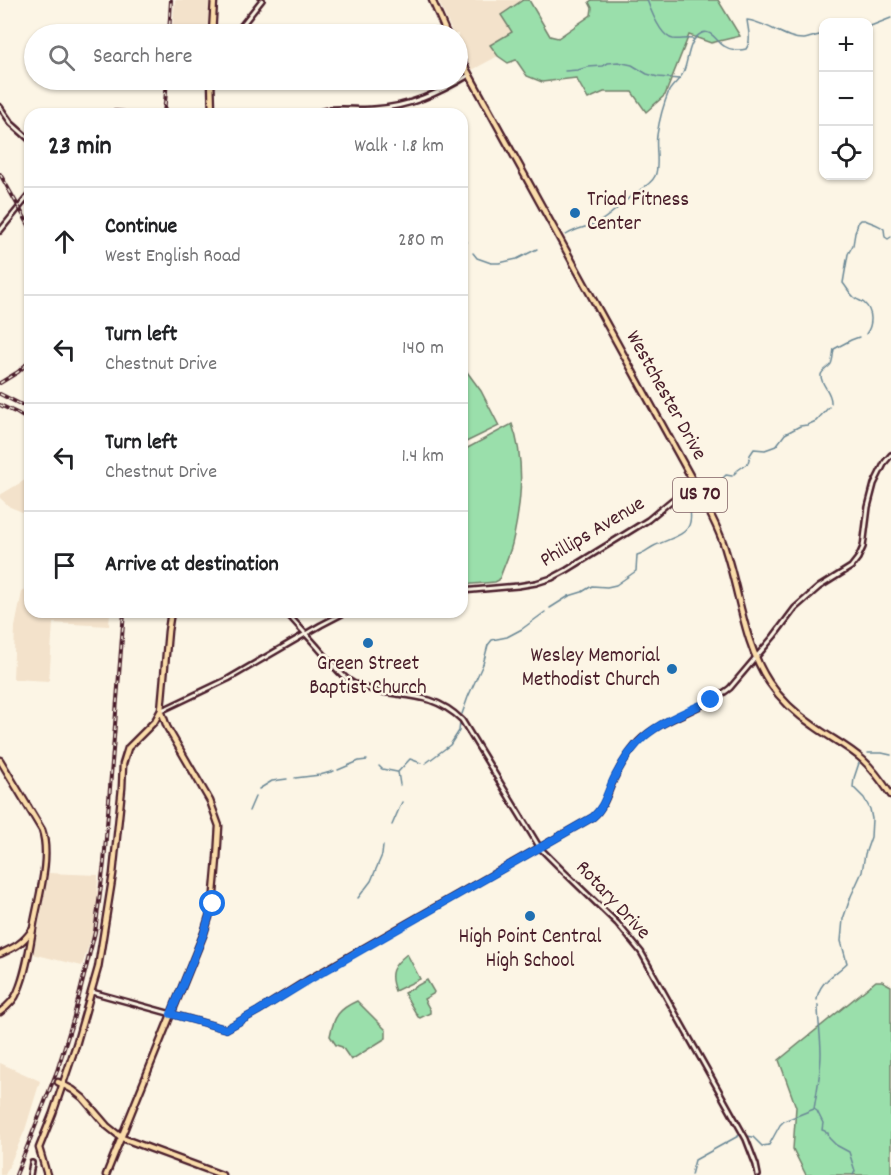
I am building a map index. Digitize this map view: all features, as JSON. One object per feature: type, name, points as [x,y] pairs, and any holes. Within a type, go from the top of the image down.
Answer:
[{"type":"main road","points":[[213,24],[214,0]]},
{"type":"main road","points":[[432,0],[443,24]]},
{"type":"main road","name":"Westchester Drive","points":[[469,75],[717,526],[758,665],[780,697],[794,711],[813,726],[852,750],[875,772],[891,795]]},
{"type":"main road","points":[[211,90],[212,108]]},
{"type":"main road","points":[[47,1175],[39,1148],[98,968],[113,874],[123,764],[129,748],[155,721],[161,710],[170,618]]},
{"type":"main road","points":[[106,1175],[210,914],[215,885],[219,831],[216,817],[210,801],[167,727],[161,710]]},
{"type":"main road","points":[[155,721],[167,727]]},
{"type":"main road","points":[[0,760],[39,823],[44,835],[45,868],[29,951],[17,994],[0,1012]]},
{"type":"main road","points":[[0,954],[19,945],[33,928]]},
{"type":"main road","points":[[19,945],[24,945],[29,951]]},
{"type":"main road","points":[[61,1083],[83,1098],[113,1132],[122,1138],[222,1175]]},
{"type":"street","points":[[243,24],[262,0]]},
{"type":"street","points":[[385,108],[427,98],[444,90]]},
{"type":"street","points":[[0,107],[10,123],[24,135]]},
{"type":"street","points":[[0,231],[24,201]]},
{"type":"street","points":[[92,992],[226,1029],[585,822],[598,813],[621,765],[645,736],[725,692],[735,684],[802,601],[819,587],[851,567],[863,547],[868,507],[874,484],[891,455]]},
{"type":"street","name":"Phillips Avenue","points":[[468,590],[518,586],[552,578],[648,520],[695,484]]},
{"type":"street","name":"Rotary Drive","points":[[291,618],[342,675],[356,684],[437,702],[455,714],[465,725],[540,848],[617,923],[640,952],[746,1139],[758,1175]]},
{"type":"street","points":[[161,710],[228,679],[335,618]]},
{"type":"street","points":[[30,1175],[32,1163]]},
{"type":"shaded area","points":[[175,0],[211,0],[209,24],[173,24]]},
{"type":"shaded area","points":[[438,0],[523,0],[501,15],[512,33],[490,45],[498,56],[472,70],[468,63],[468,24],[449,24]]},
{"type":"shaded area","points":[[24,481],[24,513],[10,507],[0,498],[0,495]]},
{"type":"shaded area","points":[[24,590],[24,618],[110,618],[109,626],[53,623],[49,681],[13,679],[15,627]]},
{"type":"shaded area","points":[[48,873],[98,875],[93,932],[82,966],[33,954]]},
{"type":"shaded area","points":[[0,1063],[40,1081],[25,1130],[5,1175],[0,1175]]},
{"type":"green space","points":[[523,0],[529,0],[550,36],[558,38],[591,15],[592,8],[589,2],[592,0],[718,0],[740,36],[711,43],[689,35],[665,95],[646,112],[632,92],[604,92],[588,99],[576,78],[542,82],[527,76],[516,60],[508,63],[498,56],[490,45],[512,32],[501,15]]},
{"type":"green space","points":[[468,373],[481,391],[499,426],[468,441]]},
{"type":"green space","points":[[512,424],[521,469],[520,499],[511,548],[499,580],[495,582],[468,584],[468,448]]},
{"type":"green space","points":[[407,954],[420,979],[395,991],[392,979],[393,970]]},
{"type":"green space","points":[[427,980],[434,992],[424,999],[430,1013],[420,1018],[404,993]]},
{"type":"green space","points":[[876,981],[882,981],[891,986],[891,1175],[806,1175],[793,1149],[796,1107],[779,1060]]},
{"type":"green space","points":[[357,1001],[386,1030],[386,1038],[351,1060],[330,1036],[338,1014]]},
{"type":"waterway","points":[[647,0],[664,34],[673,39],[693,39]]},
{"type":"waterway","points":[[873,25],[891,18]]},
{"type":"waterway","points":[[566,235],[603,219],[653,179],[657,167],[657,135],[664,107],[669,91],[683,73],[691,46],[697,36],[705,32],[714,36],[726,47],[735,50],[746,49],[749,39],[747,20],[797,39],[819,35]]},
{"type":"waterway","points":[[565,71],[618,62],[632,65],[647,74],[679,79]]},
{"type":"waterway","points":[[866,334],[871,322],[869,310],[864,303],[853,296],[843,283],[848,254],[861,220],[879,226],[884,229],[885,237],[888,239],[891,237]]},
{"type":"waterway","points":[[473,253],[477,258],[499,263],[517,259],[537,249]]},
{"type":"waterway","points":[[831,403],[821,375],[831,364],[834,349],[859,337]]},
{"type":"waterway","points":[[704,488],[716,485],[726,475],[732,476],[748,463],[754,449],[765,450],[776,446],[785,434],[816,421],[829,407]]},
{"type":"waterway","points":[[550,608],[569,596],[592,586],[616,585],[636,571],[637,555],[681,534],[688,527],[691,518],[689,505],[693,494]]},
{"type":"waterway","points":[[462,714],[483,664],[488,645],[492,640],[507,637],[545,612]]},
{"type":"waterway","points":[[426,763],[450,745],[459,731],[460,722]]},
{"type":"waterway","points":[[868,753],[891,755]]},
{"type":"waterway","points":[[400,785],[398,772],[410,759],[421,763]]},
{"type":"waterway","points":[[338,770],[367,760]]},
{"type":"waterway","points":[[817,1000],[820,988],[847,963],[841,941],[843,919],[862,872],[871,837],[870,809],[864,798],[853,787],[859,763]]},
{"type":"waterway","points":[[379,766],[382,769],[397,772]]},
{"type":"waterway","points":[[295,778],[334,771]]},
{"type":"waterway","points":[[259,789],[272,781],[287,779]]},
{"type":"waterway","points":[[249,811],[255,797]]},
{"type":"waterway","points":[[392,825],[402,802]]},
{"type":"waterway","points":[[358,898],[371,881],[382,855],[383,846]]},
{"type":"waterway","points":[[747,1136],[753,1137],[762,1146],[769,1145],[784,1121],[814,1109],[821,1060],[818,1005]]},
{"type":"waterway","points":[[814,1109],[823,1123],[822,1130],[828,1133],[829,1138],[836,1145],[849,1152],[855,1171],[853,1175]]},
{"type":"waterway","points":[[691,1175],[695,1160],[740,1135]]},
{"type":"railway","points":[[170,24],[171,0]]},
{"type":"railway","points":[[165,108],[166,90]]},
{"type":"railway","points":[[0,174],[24,216]]},
{"type":"railway","points":[[0,383],[24,366]]},
{"type":"railway","points":[[0,394],[24,406]]},
{"type":"railway","points":[[0,405],[24,417]]},
{"type":"railway","points":[[16,1175],[57,1071],[73,1020],[95,932],[104,863],[124,618]]},
{"type":"place","name":"Triad Fitness Center","points":[[575,213]]},
{"type":"place","name":"Green Street Baptist Church","points":[[368,643]]},
{"type":"place","name":"Wesley Memorial Methodist Church","points":[[672,669]]},
{"type":"place","name":"High Point Central High School","points":[[530,916]]},
{"type":"route","points":[[213,904],[204,933],[171,1014],[226,1029],[593,817],[601,809],[621,765],[645,736],[711,700]]}]
